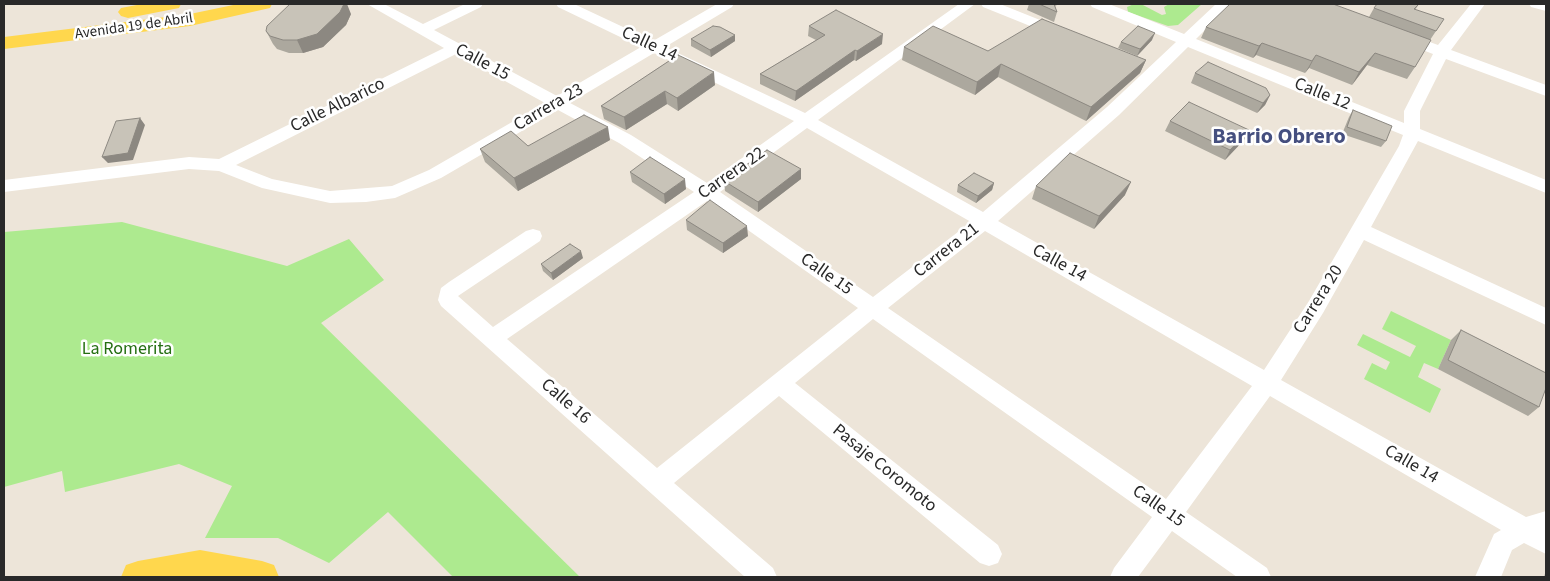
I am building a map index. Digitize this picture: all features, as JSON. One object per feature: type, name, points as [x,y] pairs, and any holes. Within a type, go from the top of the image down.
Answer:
[{"type":"main road","name":"Avenida 19 de Abril","points":[[4,28],[102,16],[189,12],[263,4]]},
{"type":"main road","name":"Avenida 19 de Abril","points":[[4,43],[162,12]]},
{"type":"main road","points":[[138,577],[200,566],[262,577]]},
{"type":"street","name":"Calle 15","points":[[374,4],[454,49],[625,139],[707,192],[1258,577]]},
{"type":"street","points":[[423,30],[476,4]]},
{"type":"street","name":"Calle 14","points":[[563,4],[806,120],[1546,542]]},
{"type":"street","name":"Carrera 23","points":[[222,165],[268,184],[330,197],[366,196],[395,192],[414,184],[558,103],[727,4]]},
{"type":"street","name":"Carrera 22","points":[[492,339],[707,192],[968,4]]},
{"type":"street","points":[[988,4],[1075,39]]},
{"type":"street","name":"Calle 12","points":[[1097,4],[1546,187]]},
{"type":"street","name":"Carrera 21","points":[[657,482],[873,308],[984,222],[1113,111],[1224,4]]},
{"type":"street","name":"Carrera 20","points":[[1123,577],[1170,516],[1266,383],[1316,307],[1362,231],[1408,146],[1412,132],[1412,110],[1442,51],[1478,4]]},
{"type":"street","points":[[1536,4],[1546,7]]},
{"type":"street","points":[[1387,31],[1546,91]]},
{"type":"street","name":"Calle Albarico","points":[[222,165],[454,49]]},
{"type":"street","points":[[1138,64],[1156,71]]},
{"type":"street","points":[[4,186],[178,163],[222,165]]},
{"type":"street","points":[[1362,231],[1546,317]]},
{"type":"street","name":"Calle 16","points":[[533,236],[448,293],[448,300],[764,577]]},
{"type":"street","name":"Pasaje Coromoto","points":[[779,383],[989,554]]},
{"type":"street","points":[[1488,577],[1503,542],[1523,530],[1546,522]]},
{"type":"green space","points":[[1141,4],[1162,15],[1166,14],[1164,7],[1169,4],[1202,4],[1178,25],[1168,26],[1128,12],[1127,7]]},
{"type":"green space","name":"La Romerita","points":[[122,222],[287,266],[349,239],[384,280],[321,323],[580,577],[453,577],[388,512],[329,563],[278,538],[205,538],[232,486],[179,464],[65,492],[62,471],[4,487],[4,232]]},
{"type":"green space","points":[[1391,311],[1451,340],[1438,369],[1424,363],[1418,377],[1441,389],[1430,413],[1364,379],[1372,363],[1386,370],[1390,362],[1357,345],[1363,334],[1410,357],[1416,346],[1382,329]]},
{"type":"building","points":[[290,4],[344,4],[340,12],[317,34],[297,40],[283,40],[270,36],[266,31],[267,26]]},
{"type":"building","points":[[1039,4],[1054,4],[1057,12]]},
{"type":"building","points":[[1230,4],[1333,4],[1431,40],[1415,67],[1375,53],[1359,72],[1316,55],[1312,61],[1262,43],[1259,46],[1206,27]]},
{"type":"building","points":[[1377,4],[1419,4],[1414,9],[1444,19],[1436,31],[1374,8]]},
{"type":"building","points":[[836,10],[883,34],[857,51],[855,50],[796,91],[760,74],[825,35],[809,26]]},
{"type":"building","points":[[1042,19],[1146,60],[1091,107],[1001,64],[977,82],[904,47],[933,26],[988,51]]},
{"type":"building","points":[[713,26],[720,27],[735,35],[710,50],[691,39]]},
{"type":"building","points":[[1138,26],[1155,33],[1140,49],[1121,42]]},
{"type":"building","points":[[678,55],[714,72],[677,98],[665,91],[624,117],[601,106]]},
{"type":"building","points":[[1208,62],[1266,88],[1270,95],[1263,103],[1195,73]]},
{"type":"building","points":[[1189,102],[1249,130],[1230,150],[1170,121]]},
{"type":"building","points":[[1353,110],[1392,126],[1386,141],[1347,127]]},
{"type":"building","points":[[584,115],[608,127],[514,178],[480,149],[511,131],[528,146]]},
{"type":"building","points":[[140,118],[128,153],[102,157],[116,121]]},
{"type":"building","points":[[767,150],[801,169],[758,202],[724,181]]},
{"type":"building","points":[[1070,153],[1131,182],[1099,216],[1036,186]]},
{"type":"building","points":[[650,157],[685,179],[664,194],[630,172]]},
{"type":"building","points":[[974,173],[994,183],[978,196],[958,185]]},
{"type":"building","points":[[710,200],[747,226],[723,243],[686,220]]},
{"type":"building","points":[[570,244],[581,251],[551,273],[541,264]]},
{"type":"building","points":[[1461,330],[1546,373],[1546,388],[1539,407],[1448,360]]},
{"type":"district","name":"Barrio Obrero","points":[[1279,138]]}]
